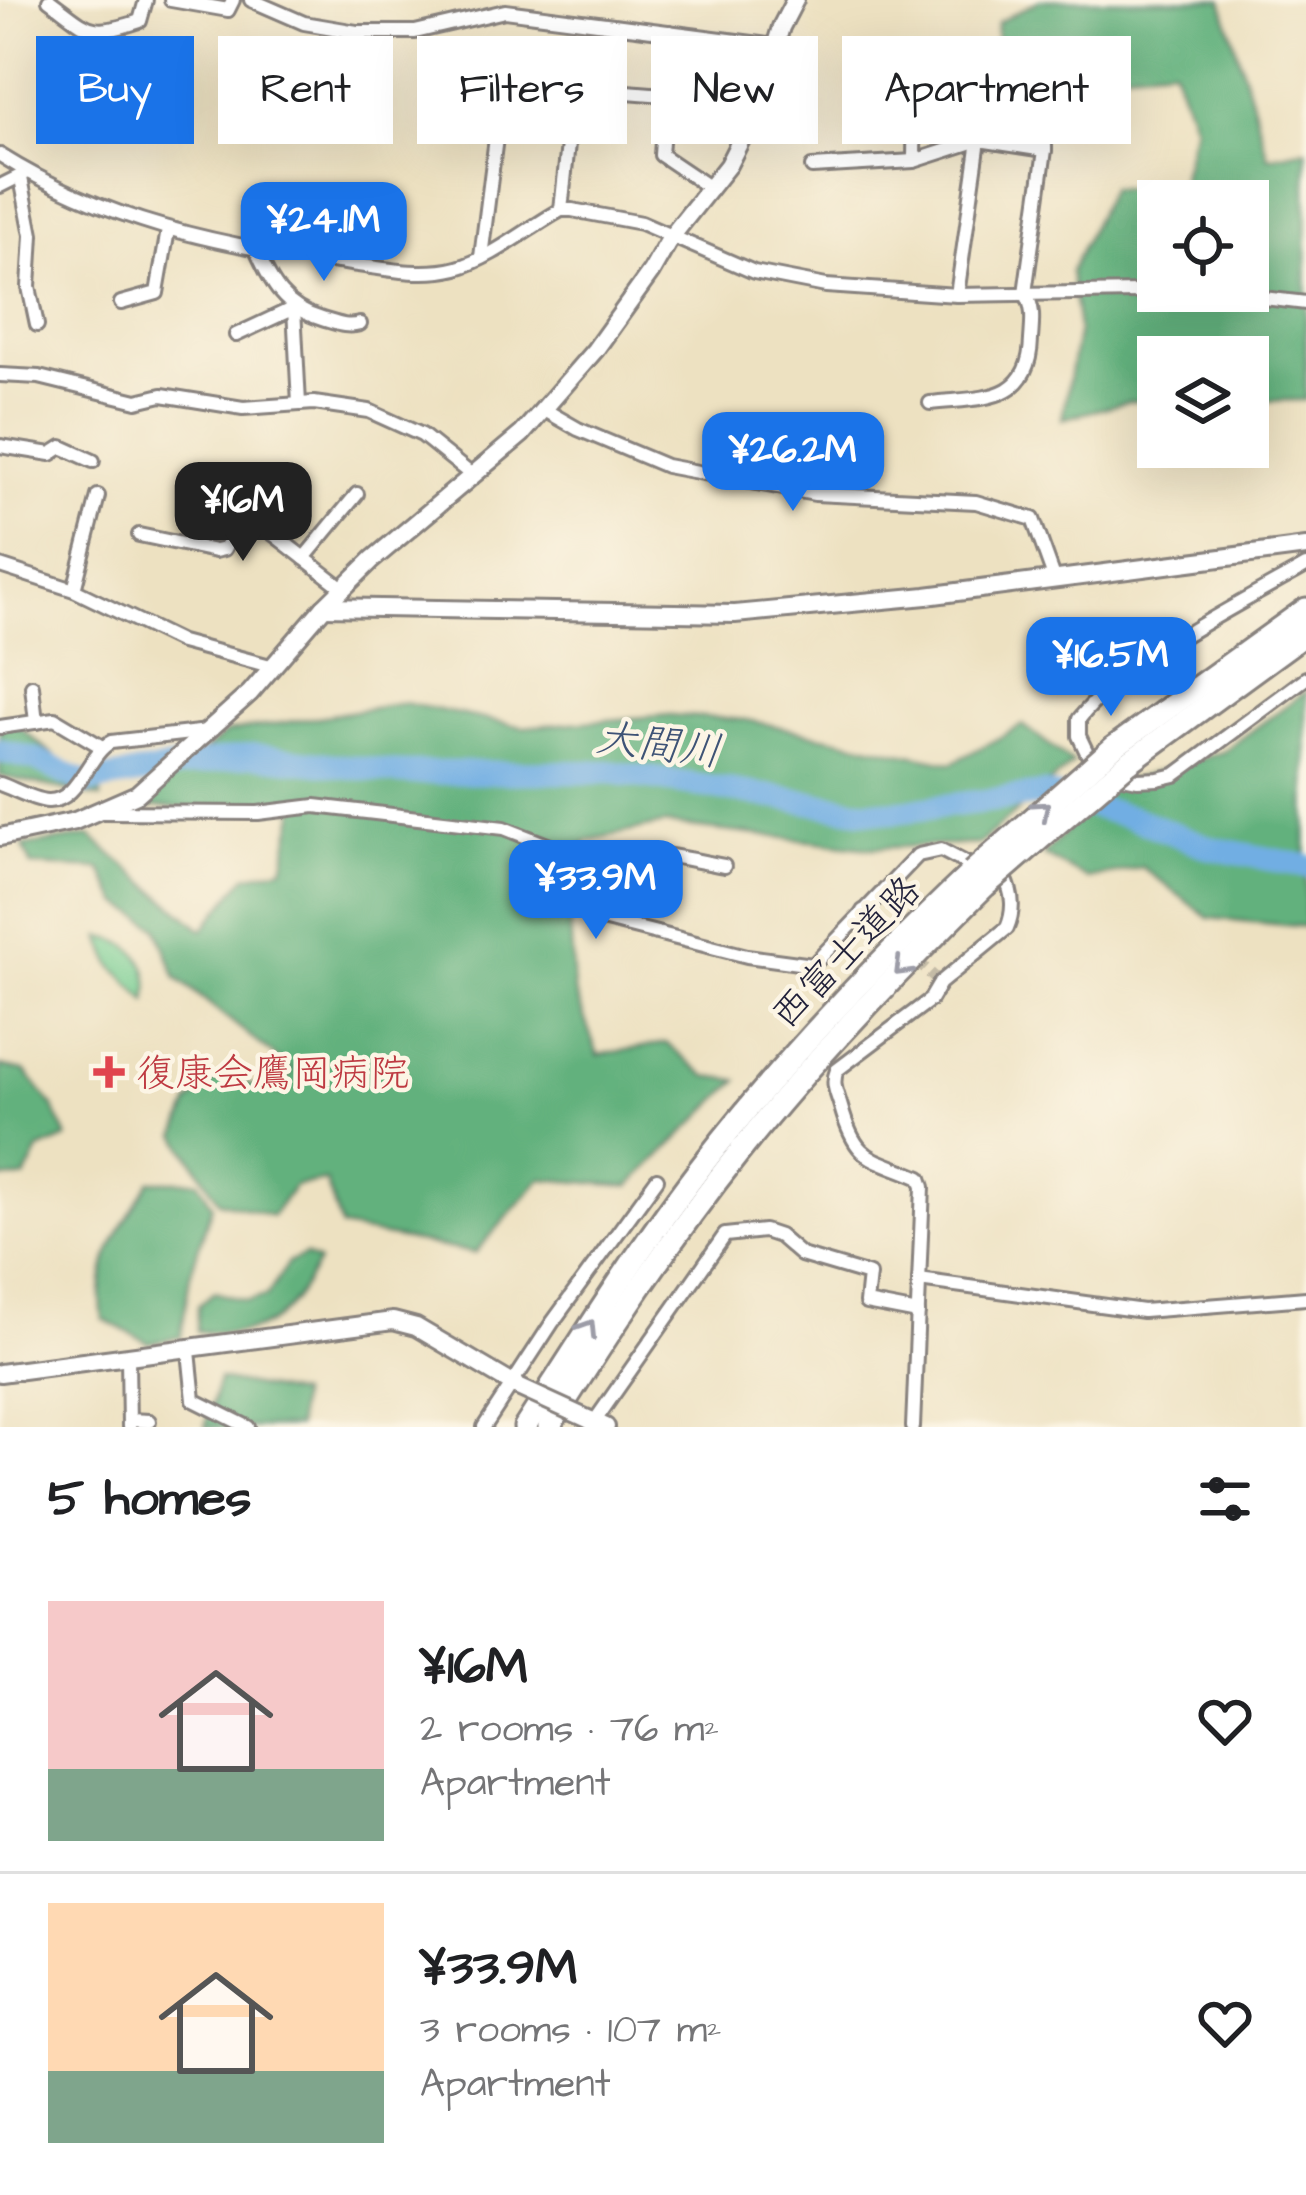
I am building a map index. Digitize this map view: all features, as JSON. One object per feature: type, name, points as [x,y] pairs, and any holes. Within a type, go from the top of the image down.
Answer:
[{"type":"highway","name":"西富士道路","points":[[525,1427],[619,1279],[722,1140],[886,955],[1121,755],[1306,609]]},
{"type":"highway","name":"西富士道路","points":[[1121,755],[1306,633]]},
{"type":"highway","name":"西富士道路","points":[[549,1427],[638,1289],[736,1155],[978,879]]},
{"type":"street","points":[[49,0],[104,34],[140,20],[146,0]]},
{"type":"street","points":[[171,0],[229,10],[233,0]]},
{"type":"street","points":[[251,0],[304,23],[357,32],[415,32],[505,10],[700,36]]},
{"type":"street","points":[[780,36],[796,0]]},
{"type":"street","points":[[670,32],[670,36]]},
{"type":"street","points":[[481,256],[495,144]]},
{"type":"street","points":[[561,210],[568,144]]},
{"type":"street","points":[[662,144],[661,155],[710,188]]},
{"type":"street","points":[[0,837],[101,812],[137,794],[194,746],[274,668],[372,560],[522,434],[622,314],[739,144]]},
{"type":"street","points":[[914,144],[914,161]]},
{"type":"street","points":[[812,167],[914,161],[967,144]]},
{"type":"street","points":[[957,295],[978,144]]},
{"type":"street","points":[[1006,144],[1046,150]]},
{"type":"street","points":[[930,403],[1000,395],[1016,385],[1030,365],[1032,305],[1025,293],[1046,144]]},
{"type":"street","points":[[0,155],[24,176],[168,230],[256,250],[400,271],[457,268],[561,210],[641,224],[754,272],[826,286],[957,295],[1137,293]]},
{"type":"street","points":[[0,186],[24,176]]},
{"type":"street","points":[[24,176],[32,235],[29,287],[38,325]]},
{"type":"street","points":[[121,303],[157,292],[168,230]]},
{"type":"street","points":[[256,250],[273,286],[295,308],[348,327],[360,324]]},
{"type":"street","points":[[1269,299],[1306,303]]},
{"type":"street","points":[[236,335],[295,308]]},
{"type":"street","points":[[295,308],[299,404]]},
{"type":"street","points":[[0,375],[39,377],[137,401],[161,395],[243,408],[299,404],[369,411],[401,422],[473,476]]},
{"type":"street","points":[[543,409],[666,466],[815,494],[976,502],[1033,519],[1055,580]]},
{"type":"street","points":[[0,446],[51,454],[62,447],[93,461]]},
{"type":"street","points":[[304,558],[357,494]]},
{"type":"street","points":[[74,590],[98,496]]},
{"type":"street","points":[[139,535],[215,551],[224,549],[238,523],[268,530],[344,589]]},
{"type":"street","points":[[325,608],[735,614],[1306,547]]},
{"type":"street","points":[[0,566],[74,590],[181,642],[274,668]]},
{"type":"street","points":[[1306,566],[1218,616],[1123,679],[1079,719],[1079,736],[1090,759],[1113,775],[1138,781],[1175,775],[1306,678]]},
{"type":"street","points":[[32,686],[36,722]]},
{"type":"street","points":[[0,727],[55,719],[102,747]]},
{"type":"street","points":[[0,784],[48,801],[70,793],[102,747],[111,742],[209,731]]},
{"type":"street","points":[[101,812],[258,813],[315,806],[504,828],[573,855],[638,849],[724,866]]},
{"type":"street","points":[[573,855],[590,916],[748,956],[813,965],[918,855],[941,850],[976,869],[1004,876],[1012,891],[1007,928],[937,980],[930,1000],[837,1070],[833,1080],[850,1139],[860,1151],[920,1178],[926,1205],[913,1427]]},
{"type":"street","points":[[863,910],[877,924]]},
{"type":"street","points":[[484,1427],[657,1179]]},
{"type":"street","points":[[0,1373],[393,1321],[416,1328],[514,1385],[594,1424],[725,1235],[764,1232],[779,1236],[801,1255],[868,1276],[866,1303],[918,1313]]},
{"type":"street","points":[[920,1280],[1143,1311],[1306,1298]]},
{"type":"street","points":[[189,1351],[194,1400],[248,1427]]},
{"type":"street","points":[[128,1357],[129,1424],[149,1421]]},
{"type":"green space","points":[[1040,0],[1222,0],[1268,157],[1306,149],[1306,400],[1269,401],[1269,336],[1137,336],[1137,401],[1062,419],[1078,329],[1070,272],[1110,188],[1137,189],[1137,312],[1269,312],[1269,180],[1181,180],[1194,126],[1173,67],[1131,71],[1131,36],[997,36],[997,23]]},
{"type":"green space","points":[[1306,691],[1306,927],[1209,918],[1142,867],[1088,879],[1043,855],[1110,786],[1223,752]]},
{"type":"green space","points":[[404,703],[523,727],[670,715],[747,720],[952,763],[1023,725],[1073,763],[979,844],[870,848],[664,824],[586,841],[568,889],[574,990],[598,1055],[666,1043],[707,1076],[738,1080],[630,1186],[541,1179],[475,1253],[341,1228],[326,1181],[294,1186],[272,1216],[219,1201],[177,1135],[190,1103],[219,1076],[285,1094],[291,1069],[177,978],[157,927],[119,903],[101,869],[32,866],[23,846],[90,836],[203,930],[246,876],[283,868],[296,809],[150,807],[148,798],[227,732]]},
{"type":"green space","points":[[0,721],[16,724],[58,759],[100,785],[101,798],[0,776]]},
{"type":"green space","points":[[101,937],[124,944],[140,957],[148,977],[147,1001],[112,965]]},
{"type":"green space","points":[[0,1066],[25,1071],[54,1108],[67,1138],[39,1150],[25,1178],[0,1179]]},
{"type":"green space","points":[[150,1181],[198,1181],[212,1205],[190,1275],[181,1337],[149,1343],[103,1319],[101,1298],[112,1246]]},
{"type":"green space","points":[[306,1255],[318,1262],[295,1298],[272,1321],[241,1332],[197,1331],[198,1306],[214,1292],[247,1301],[267,1296],[288,1263]]},
{"type":"green space","points":[[219,1379],[298,1395],[297,1427],[205,1427]]},
{"type":"waterway","name":"大間川","points":[[0,751],[35,759],[85,783],[251,755],[399,773],[610,772],[894,812],[1044,794],[1131,817],[1211,848],[1306,866]]},
{"type":"tunnel","points":[[877,924],[934,977]]},
{"type":"place","name":"復康会鷹岡病院","points":[[109,1072]]}]
